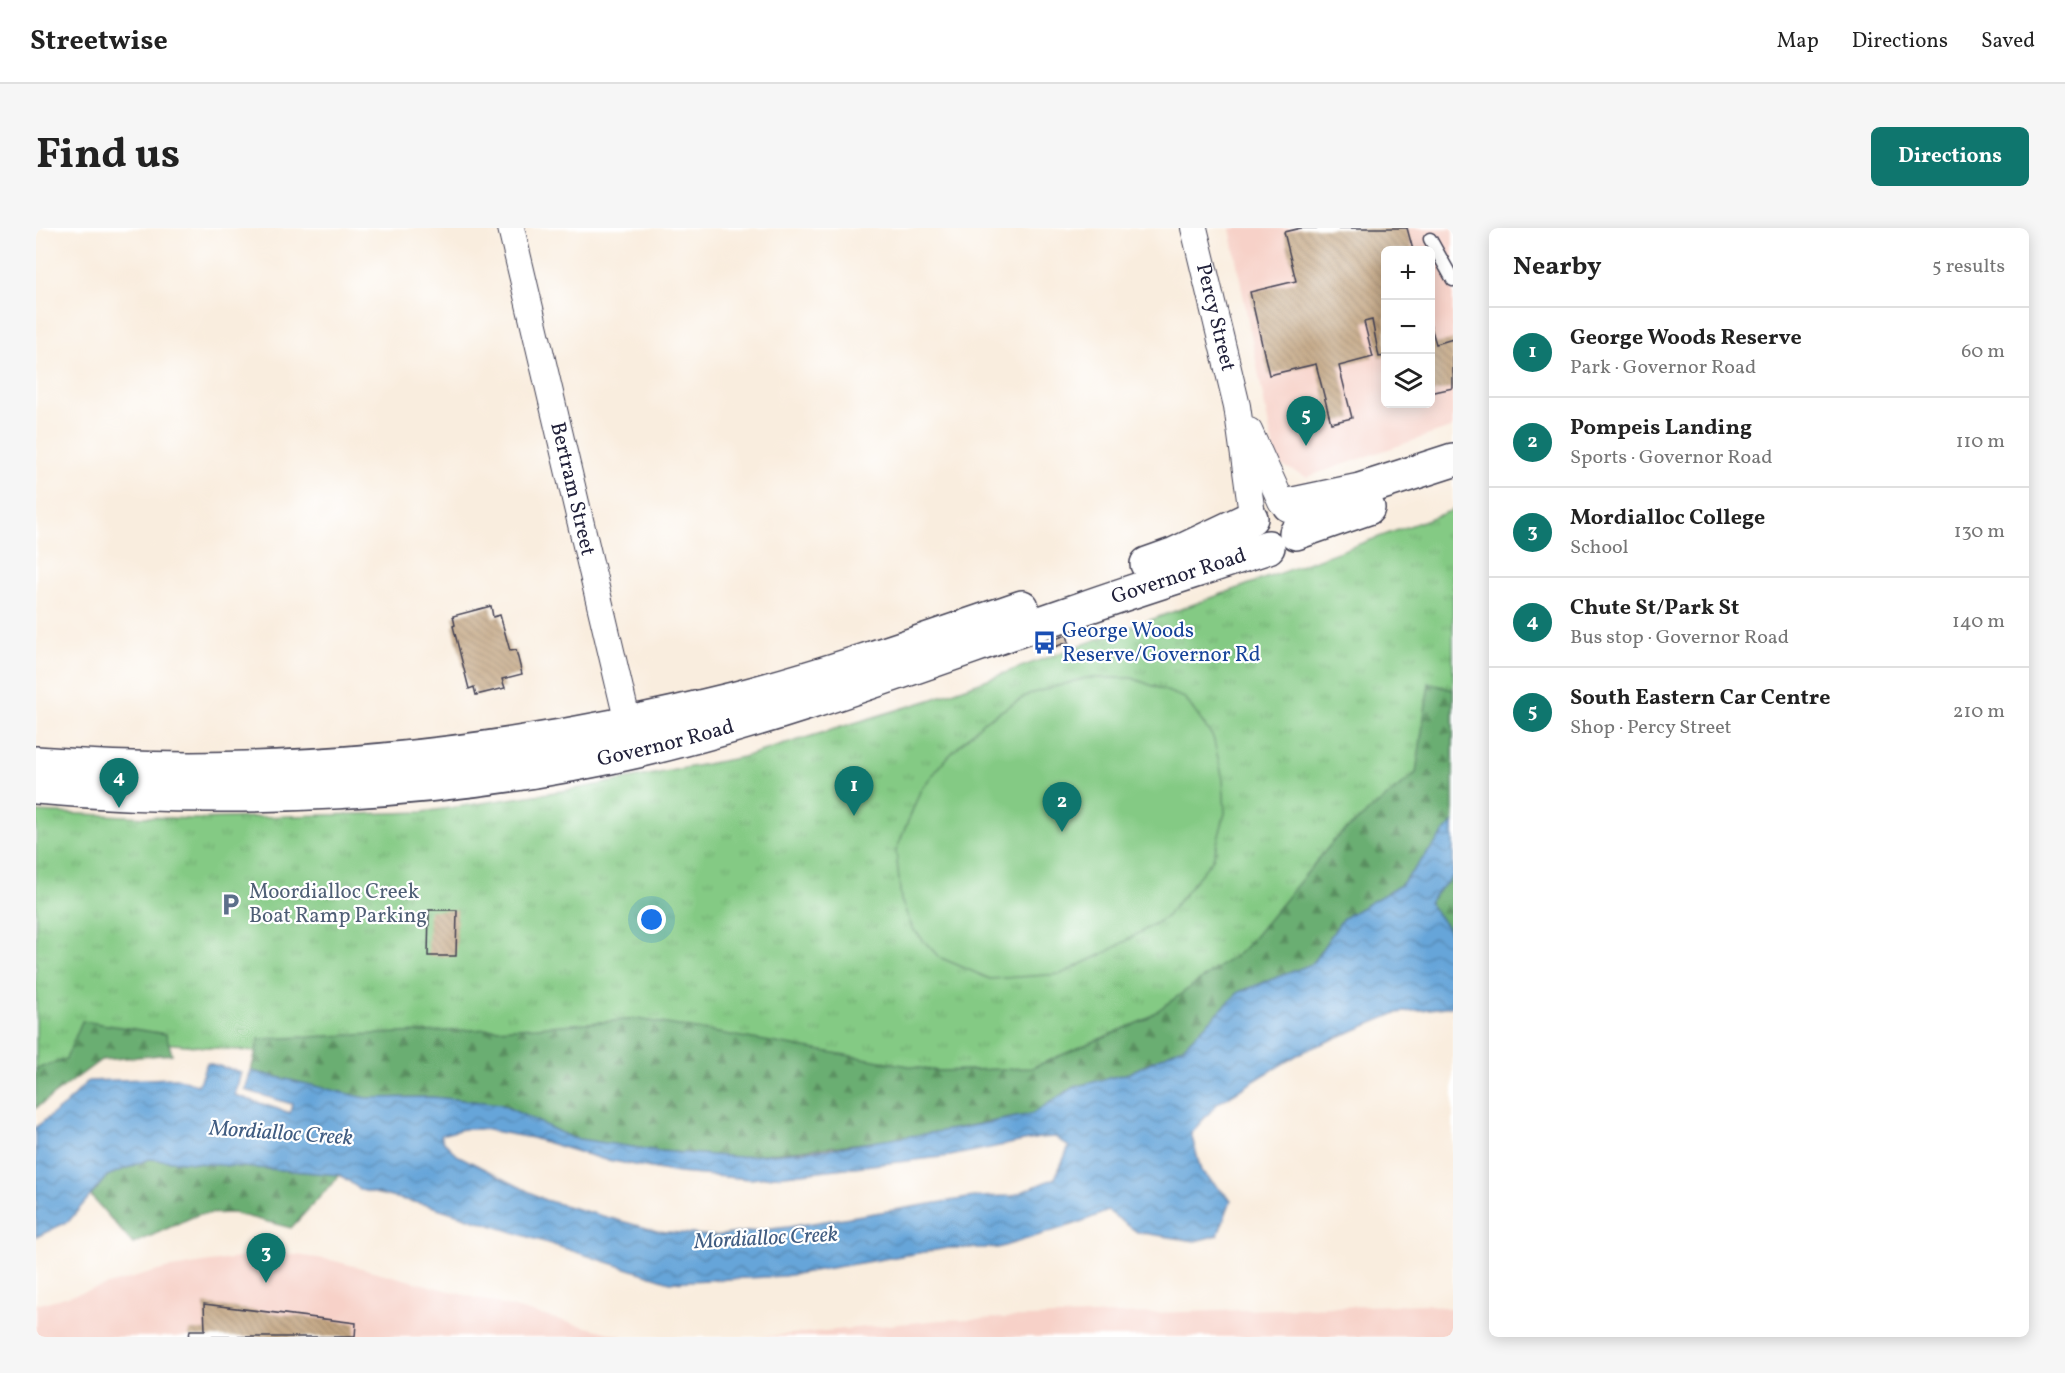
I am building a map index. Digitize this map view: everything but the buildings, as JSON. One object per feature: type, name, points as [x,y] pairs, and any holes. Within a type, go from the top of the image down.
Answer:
[{"type":"street","name":"Bertram Street","points":[[511,228],[632,737]]},
{"type":"street","name":"Percy Street","points":[[1194,228],[1237,406],[1273,520]]},
{"type":"street","name":"Governor Road","points":[[36,787],[170,796],[375,788],[458,781],[632,737],[850,691],[1172,578],[1273,520],[1453,460]]},
{"type":"street","name":"Governor Road","points":[[1273,520],[1398,498],[1453,474]]},
{"type":"street","name":"Governor Road","points":[[36,763],[156,770],[331,764],[449,754],[526,743],[632,737]]},
{"type":"lane","points":[[1430,239],[1453,280]]},
{"type":"shaded area","points":[[1230,228],[1453,228],[1453,427],[1307,477],[1276,463]]},
{"type":"shaded area","points":[[276,1252],[331,1260],[625,1337],[36,1337],[36,1305],[165,1269]]},
{"type":"shaded area","points":[[1426,1304],[1453,1309],[1453,1337],[761,1337],[941,1320]]},
{"type":"green space","points":[[1453,510],[1453,759],[1315,919],[1074,1067],[870,1111],[112,1038],[36,1094],[36,812],[194,819],[423,812],[575,789],[743,757],[933,699]]},
{"type":"green space","points":[[1086,678],[1132,678],[1185,698],[1213,737],[1223,779],[1225,813],[1213,859],[1166,917],[1109,951],[1061,974],[990,979],[939,957],[913,929],[901,900],[896,851],[921,789],[947,758],[983,722],[1029,694]]},
{"type":"green space","points":[[1429,683],[1453,690],[1453,822],[1401,885],[1343,918],[1312,964],[1239,992],[1184,1046],[1129,1073],[1074,1087],[1032,1114],[900,1139],[739,1157],[659,1151],[572,1138],[500,1104],[432,1097],[366,1098],[251,1071],[259,1039],[536,1027],[638,1019],[938,1071],[1031,1068],[1144,1020],[1244,949],[1335,839],[1416,773]]},
{"type":"green space","points":[[1453,876],[1453,936],[1428,902]]},
{"type":"green space","points":[[82,1021],[166,1034],[172,1054],[101,1060],[36,1108],[36,1069],[66,1059]]},
{"type":"green space","points":[[149,1159],[340,1175],[291,1228],[233,1213],[199,1214],[133,1244],[91,1196],[107,1176]]},
{"type":"water","name":"Mordialloc Creek","points":[[1453,822],[1453,876],[1428,902],[1453,936],[1453,1006],[1396,1013],[1302,1052],[1218,1103],[1191,1133],[1201,1171],[1231,1200],[1218,1235],[1195,1241],[1137,1232],[1108,1211],[1075,1224],[998,1248],[948,1248],[784,1276],[670,1282],[431,1206],[361,1190],[340,1175],[149,1159],[107,1176],[69,1221],[36,1237],[36,1127],[66,1104],[88,1081],[176,1078],[198,1085],[207,1063],[241,1072],[235,1095],[290,1113],[292,1104],[245,1090],[251,1071],[366,1098],[432,1097],[500,1104],[572,1138],[659,1151],[739,1157],[828,1149],[1032,1114],[1074,1087],[1129,1073],[1184,1046],[1239,992],[1312,964],[1343,918],[1401,885]],"holes":[[[463,1129],[482,1129],[532,1138],[602,1159],[678,1173],[750,1179],[950,1156],[1039,1138],[1055,1137],[1069,1147],[1055,1178],[1012,1196],[974,1197],[788,1227],[714,1236],[657,1231],[545,1200],[457,1155],[443,1141],[441,1135]]]},
{"type":"place","name":"South Eastern Car Centre","points":[[1306,446]]},
{"type":"place","name":"George Woods Reserve/Governor Rd","points":[[1044,643]]},
{"type":"place","name":"Chute St/Park St","points":[[119,808]]},
{"type":"place","name":"George Woods Reserve","points":[[854,816]]},
{"type":"place","name":"Pompeis Landing","points":[[1062,832]]},
{"type":"place","name":"Moordialloc Creek Boat Ramp Parking","points":[[231,904]]},
{"type":"place","name":"Mordialloc College","points":[[266,1283]]}]
